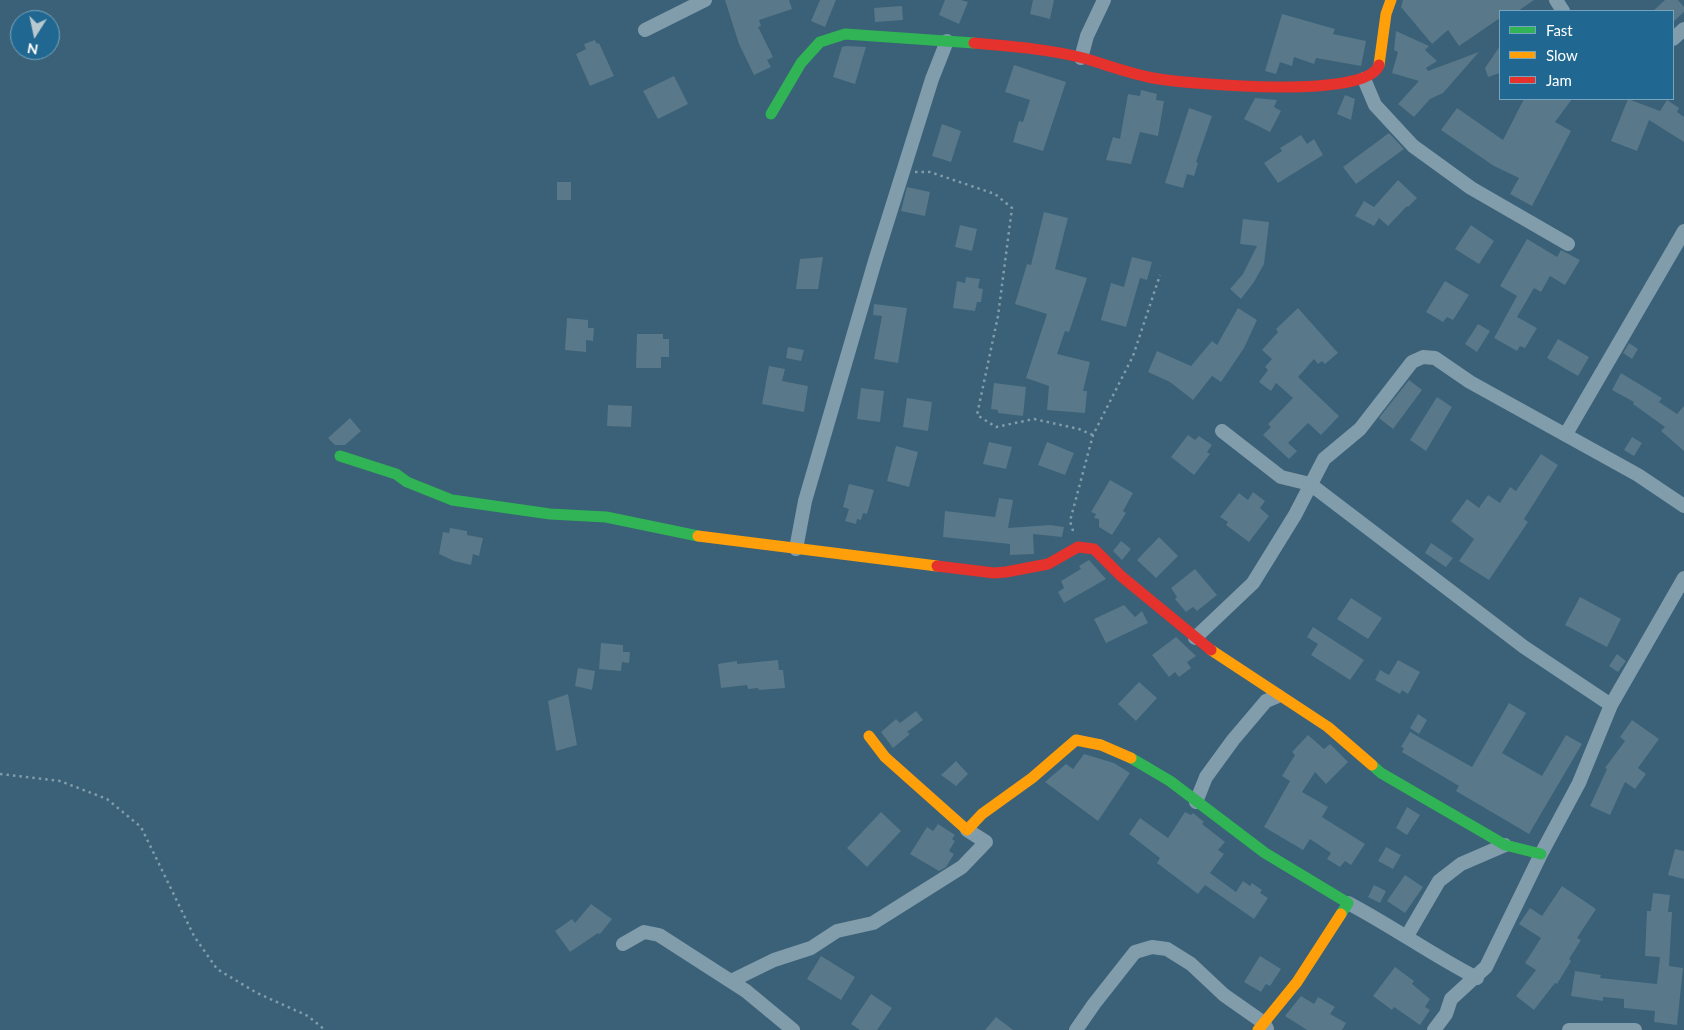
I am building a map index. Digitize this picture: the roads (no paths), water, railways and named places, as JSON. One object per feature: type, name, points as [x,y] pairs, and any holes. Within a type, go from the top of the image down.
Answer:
[{"type":"street","points":[[645,30],[705,0]]},
{"type":"street","points":[[1081,58],[1088,36],[1104,0]]},
{"type":"street","points":[[772,114],[801,63],[820,42],[845,34],[997,45],[1081,58],[1133,74],[1161,79],[1288,88],[1338,84],[1364,79],[1378,69],[1382,60],[1384,29],[1391,0]]},
{"type":"street","points":[[1674,38],[1684,29]]},
{"type":"street","points":[[796,549],[805,501],[826,426],[932,79],[946,41]]},
{"type":"street","points":[[1364,79],[1374,104],[1413,146],[1471,188],[1568,244]]},
{"type":"street","points":[[1566,434],[1684,231]]},
{"type":"street","points":[[1195,638],[1253,584],[1294,515],[1324,459],[1360,429],[1412,362],[1423,357],[1436,358],[1470,382],[1638,475],[1684,506]]},
{"type":"street","points":[[1222,432],[1281,477],[1310,484],[1524,647],[1611,705]]},
{"type":"street","points":[[340,456],[396,474],[407,482],[452,500],[550,514],[606,517],[718,540],[994,574],[1032,570],[1061,560],[1078,547],[1094,549],[1121,576],[1195,638],[1278,696],[1328,727],[1381,773],[1505,845],[1541,854]]},
{"type":"street","points":[[1434,1030],[1446,1014],[1451,999],[1466,984],[1476,978],[1490,959],[1541,854],[1579,783],[1611,705],[1684,578]]},
{"type":"street","points":[[1196,802],[1206,776],[1233,740],[1266,701],[1278,696]]},
{"type":"street","points":[[731,981],[774,960],[811,948],[837,931],[873,922],[962,867],[986,842],[967,830],[885,757],[869,736]]},
{"type":"street","points":[[967,830],[982,814],[1032,778],[1076,740],[1096,743],[1131,757],[1255,846],[1406,936],[1439,959],[1476,978]]},
{"type":"street","points":[[1406,936],[1439,881],[1461,864],[1505,845]]},
{"type":"street","points":[[1076,1030],[1135,952],[1152,947],[1167,950],[1191,964],[1263,1028],[1297,982],[1348,903]]},
{"type":"street","points":[[623,944],[644,932],[659,935],[731,981],[794,1030]]},
{"type":"street","points":[[1569,1030],[1634,1030]]}]
